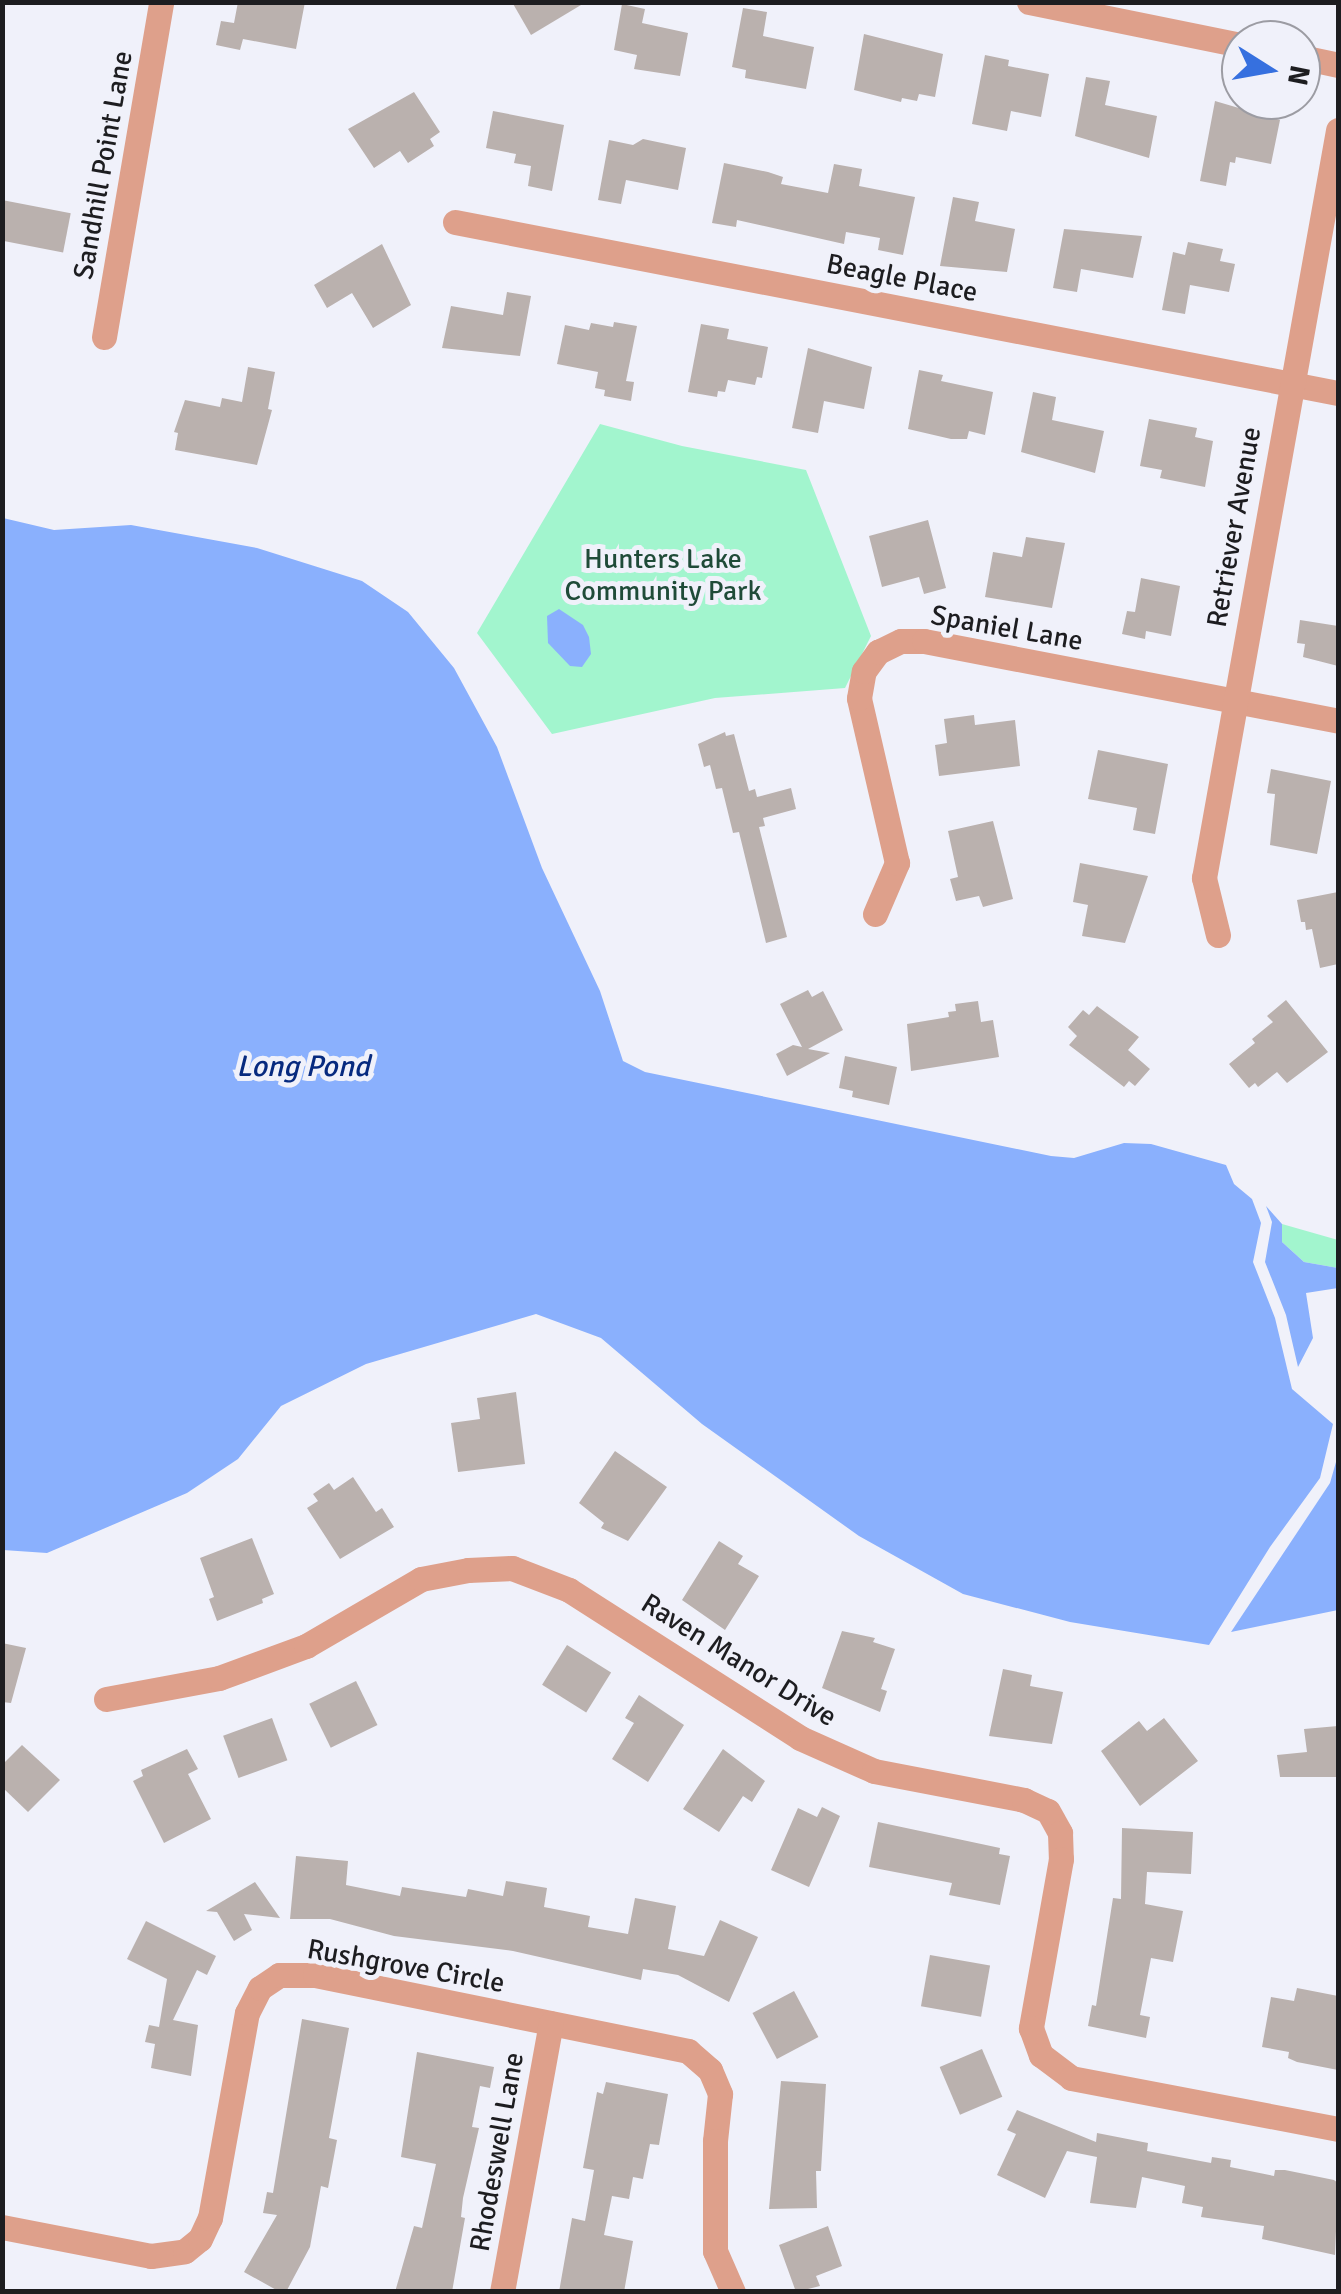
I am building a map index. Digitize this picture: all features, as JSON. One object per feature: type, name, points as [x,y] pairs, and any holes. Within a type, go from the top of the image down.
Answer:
[{"type":"street","name":"Sandhill Point Lane","points":[[104,337],[161,2]]},
{"type":"street","points":[[1029,2],[1221,41]]},
{"type":"street","name":"Retriever Avenue","points":[[1218,936],[1204,878],[1338,130]]},
{"type":"street","name":"Beagle Place","points":[[454,222],[1338,393]]},
{"type":"street","name":"Spaniel Lane","points":[[875,914],[896,864],[859,698],[864,672],[878,652],[901,641],[924,641],[1338,720]]},
{"type":"street","name":"Raven Manor Drive","points":[[106,1698],[220,1678],[306,1646],[421,1579],[512,1568],[568,1590],[800,1738],[874,1771],[1024,1800],[1048,1811],[1060,1833],[1061,1859],[1031,2028],[1041,2055],[1071,2078],[1338,2129]]},
{"type":"street","name":"Rushgrove Circle","points":[[2,2228],[151,2256],[185,2251],[200,2239],[210,2218],[247,2013],[260,1988],[279,1975],[316,1975],[688,2051],[710,2070],[720,2094],[715,2141],[715,2251],[733,2292]]},
{"type":"street","name":"Rhodeswell Lane","points":[[502,2292],[551,2023]]},
{"type":"green space","name":"Hunters Lake Community Park","points":[[600,424],[682,446],[806,470],[871,636],[845,688],[715,698],[552,734],[477,633]]},
{"type":"green space","points":[[1282,1224],[1338,1240],[1338,1268],[1304,1262],[1282,1242]]},
{"type":"water","name":"Long Pond","points":[[3,518],[54,530],[131,525],[257,548],[362,581],[408,612],[454,668],[497,747],[542,868],[600,991],[623,1061],[645,1072],[1051,1156],[1074,1158],[1124,1143],[1151,1144],[1226,1165],[1234,1184],[1252,1199],[1261,1223],[1253,1262],[1275,1318],[1292,1389],[1333,1424],[1320,1478],[1270,1547],[1209,1645],[1070,1622],[963,1594],[859,1536],[702,1424],[601,1338],[536,1314],[366,1364],[281,1406],[238,1459],[187,1493],[47,1553],[3,1550]]},
{"type":"water","points":[[559,609],[583,625],[589,637],[591,654],[582,667],[570,666],[548,643],[547,616]]},
{"type":"water","points":[[1266,1206],[1282,1224],[1282,1242],[1304,1262],[1338,1268],[1338,1288],[1306,1293],[1313,1338],[1298,1367],[1286,1315],[1265,1262],[1272,1222]]},
{"type":"water","points":[[1338,1455],[1338,1610],[1231,1632],[1330,1483]]},
{"type":"building","points":[[238,2],[305,2],[296,49],[243,39],[240,50],[216,45],[221,21],[234,23]]},
{"type":"building","points":[[512,2],[586,2],[531,35]]},
{"type":"building","points":[[622,4],[645,9],[642,23],[688,33],[680,76],[634,69],[637,55],[614,50]]},
{"type":"building","points":[[743,8],[767,12],[763,36],[814,47],[806,89],[745,78],[746,70],[732,67]]},
{"type":"building","points":[[864,34],[943,54],[935,97],[919,94],[917,101],[902,98],[901,102],[854,90]]},
{"type":"building","points":[[985,55],[1009,60],[1008,66],[1049,74],[1041,117],[1011,111],[1007,131],[972,124]]},
{"type":"building","points":[[1086,77],[1110,81],[1105,105],[1157,116],[1149,158],[1075,136]]},
{"type":"building","points":[[414,92],[440,132],[430,139],[434,146],[408,163],[400,151],[374,168],[348,129]]},
{"type":"building","points":[[1215,101],[1221,103],[1221,120],[1280,120],[1271,164],[1236,157],[1235,163],[1230,162],[1226,186],[1200,181]]},
{"type":"building","points":[[493,111],[564,125],[552,191],[528,186],[531,166],[514,163],[516,154],[486,148]]},
{"type":"building","points":[[643,139],[686,148],[678,190],[626,180],[621,204],[598,200],[609,140],[633,145]]},
{"type":"building","points":[[724,163],[783,177],[781,184],[828,193],[834,164],[862,169],[859,186],[915,197],[903,255],[878,250],[880,238],[846,232],[844,244],[737,220],[736,227],[712,223]]},
{"type":"building","points":[[953,197],[979,202],[975,221],[1015,229],[1007,272],[940,266]]},
{"type":"building","points":[[2,200],[71,213],[63,253],[2,241]]},
{"type":"building","points":[[1064,229],[1142,236],[1133,278],[1081,269],[1077,292],[1053,288]]},
{"type":"building","points":[[1188,242],[1223,249],[1220,261],[1235,264],[1229,292],[1190,285],[1185,314],[1162,310],[1173,252],[1185,255]]},
{"type":"building","points":[[382,244],[411,305],[373,328],[352,293],[327,308],[314,285]]},
{"type":"building","points":[[507,292],[531,296],[520,356],[442,348],[451,306],[503,315]]},
{"type":"building","points":[[614,322],[637,326],[626,381],[634,382],[631,401],[604,396],[605,390],[595,388],[598,372],[557,364],[565,325],[589,330],[591,323],[613,327]]},
{"type":"building","points":[[701,324],[729,329],[727,339],[768,347],[762,378],[757,377],[755,385],[728,380],[725,392],[718,391],[717,397],[688,392]]},
{"type":"building","points":[[808,348],[872,367],[864,409],[824,401],[818,433],[792,428]]},
{"type":"building","points":[[248,367],[275,372],[268,409],[272,410],[257,465],[175,450],[178,433],[174,432],[185,400],[220,407],[222,398],[242,402]]},
{"type":"building","points":[[919,370],[943,375],[941,381],[993,392],[985,435],[969,431],[967,439],[951,439],[908,429]]},
{"type":"building","points":[[1033,392],[1056,397],[1052,420],[1104,431],[1095,473],[1021,452]]},
{"type":"building","points":[[1149,419],[1197,428],[1195,437],[1213,441],[1205,487],[1160,478],[1162,470],[1140,466]]},
{"type":"building","points":[[928,520],[946,588],[924,594],[919,577],[882,587],[869,536]]},
{"type":"building","points":[[1026,537],[1065,543],[1052,608],[985,597],[993,552],[1022,557]]},
{"type":"building","points":[[1141,578],[1180,586],[1171,636],[1146,631],[1145,639],[1122,634],[1127,611],[1135,612]]},
{"type":"building","points":[[1300,620],[1338,626],[1338,666],[1303,657],[1305,644],[1297,643]]},
{"type":"building","points":[[974,715],[975,725],[1015,720],[1020,766],[939,776],[935,745],[947,743],[944,719]]},
{"type":"building","points":[[725,732],[726,736],[734,734],[749,791],[755,789],[757,797],[791,788],[796,809],[763,818],[765,826],[759,827],[787,937],[766,943],[739,832],[733,833],[722,788],[716,789],[710,765],[704,767],[698,744]]},
{"type":"building","points":[[1098,750],[1168,764],[1155,834],[1133,830],[1137,808],[1088,799]]},
{"type":"building","points":[[1271,769],[1331,781],[1317,854],[1270,845],[1275,794],[1267,793]]},
{"type":"building","points":[[993,821],[1013,899],[983,907],[979,896],[956,901],[950,879],[958,877],[948,831]]},
{"type":"building","points":[[1080,863],[1148,876],[1125,943],[1082,936],[1088,905],[1073,902]]},
{"type":"building","points":[[1338,892],[1338,964],[1320,968],[1312,929],[1306,930],[1305,922],[1301,922],[1297,900]]},
{"type":"building","points":[[808,990],[812,997],[823,991],[843,1030],[808,1049],[830,1053],[787,1076],[776,1054],[793,1045],[802,1047],[780,1004]]},
{"type":"building","points":[[1286,1000],[1328,1052],[1287,1083],[1277,1072],[1258,1087],[1255,1083],[1249,1088],[1229,1064],[1255,1043],[1252,1039],[1273,1022],[1267,1016]]},
{"type":"building","points":[[978,1001],[981,1022],[993,1020],[999,1057],[911,1071],[907,1024],[949,1017],[948,1012],[956,1011],[955,1004]]},
{"type":"building","points":[[1097,1006],[1139,1037],[1128,1050],[1150,1069],[1135,1086],[1129,1081],[1124,1087],[1069,1045],[1077,1036],[1068,1027],[1083,1010],[1089,1015]]},
{"type":"building","points":[[845,1056],[897,1067],[889,1105],[852,1097],[853,1091],[839,1088]]},
{"type":"building","points":[[516,1392],[525,1464],[458,1472],[451,1423],[480,1419],[477,1398]]},
{"type":"building","points":[[615,1451],[667,1487],[628,1541],[601,1528],[604,1523],[579,1503]]},
{"type":"building","points":[[353,1477],[376,1512],[382,1508],[394,1527],[340,1559],[307,1508],[318,1501],[313,1494],[329,1483],[334,1490]]},
{"type":"building","points":[[252,1538],[274,1594],[262,1599],[263,1603],[217,1621],[209,1599],[214,1597],[200,1558]]},
{"type":"building","points":[[719,1541],[743,1556],[738,1564],[759,1576],[725,1630],[682,1600]]},
{"type":"building","points":[[842,1631],[875,1638],[873,1642],[895,1649],[881,1689],[887,1691],[880,1712],[822,1688]]},
{"type":"building","points":[[2,1643],[26,1648],[11,1703],[2,1702]]},
{"type":"building","points":[[567,1645],[611,1673],[586,1712],[542,1685]]},
{"type":"building","points":[[1003,1669],[1032,1675],[1030,1686],[1063,1692],[1052,1744],[989,1736]]},
{"type":"building","points":[[356,1681],[377,1725],[331,1748],[309,1704]]},
{"type":"building","points":[[639,1695],[684,1725],[648,1782],[612,1759],[634,1723],[625,1718]]},
{"type":"building","points":[[272,1718],[287,1760],[239,1778],[223,1736]]},
{"type":"building","points":[[1164,1718],[1198,1761],[1140,1806],[1101,1751],[1139,1721],[1147,1731]]},
{"type":"building","points":[[1338,1726],[1338,1777],[1280,1777],[1277,1755],[1307,1752],[1304,1729]]},
{"type":"building","points":[[22,1745],[60,1780],[28,1812],[2,1787],[2,1765]]},
{"type":"building","points":[[187,1749],[198,1769],[188,1774],[211,1819],[164,1843],[133,1781],[143,1776],[141,1770]]},
{"type":"building","points":[[723,1749],[765,1781],[752,1802],[743,1796],[719,1832],[683,1809]]},
{"type":"building","points":[[822,1807],[840,1816],[809,1887],[771,1870],[798,1808],[817,1817]]},
{"type":"building","points":[[878,1822],[1000,1848],[999,1854],[1010,1856],[1000,1905],[949,1895],[952,1883],[869,1867]]},
{"type":"building","points":[[1122,1828],[1193,1832],[1191,1874],[1147,1872],[1145,1904],[1183,1911],[1173,1962],[1151,1958],[1140,2015],[1150,2017],[1146,2038],[1088,2026],[1092,2005],[1096,2006],[1113,1898],[1121,1899]]},
{"type":"building","points":[[296,1856],[348,1861],[346,1885],[400,1896],[402,1887],[466,1897],[468,1889],[503,1896],[506,1881],[547,1888],[544,1907],[590,1916],[588,1927],[628,1934],[635,1898],[676,1906],[668,1949],[704,1956],[720,1920],[758,1937],[729,2002],[678,1975],[643,1969],[641,1980],[513,1951],[394,1936],[330,1919],[290,1919]]},
{"type":"building","points":[[255,1882],[280,1918],[244,1914],[252,1930],[234,1941],[217,1912],[206,1911]]},
{"type":"building","points":[[146,1921],[216,1956],[207,1975],[197,1970],[173,2020],[198,2025],[191,2076],[151,2068],[155,2044],[145,2042],[149,2025],[159,2027],[167,1979],[127,1959]]},
{"type":"building","points":[[930,1955],[990,1966],[981,2017],[921,2006]]},
{"type":"building","points":[[1297,1988],[1338,1996],[1338,2070],[1297,2062],[1288,2058],[1289,2052],[1262,2047],[1271,1997],[1294,2001]]},
{"type":"building","points":[[794,1991],[818,2037],[777,2059],[753,2013]]},
{"type":"building","points":[[302,2019],[349,2028],[329,2138],[337,2140],[328,2188],[321,2186],[310,2247],[286,2292],[280,2292],[244,2272],[277,2215],[263,2213],[267,2192],[273,2193]]},
{"type":"building","points":[[982,2049],[1002,2097],[960,2115],[940,2067]]},
{"type":"building","points":[[417,2052],[494,2067],[490,2088],[480,2086],[472,2127],[479,2128],[463,2198],[461,2217],[465,2218],[452,2292],[395,2292],[414,2226],[422,2228],[436,2164],[401,2157]]},
{"type":"building","points":[[781,2081],[826,2084],[821,2171],[816,2171],[817,2208],[769,2209]]},
{"type":"building","points":[[606,2082],[668,2094],[659,2145],[650,2144],[643,2179],[633,2177],[629,2199],[612,2196],[604,2235],[633,2241],[624,2292],[559,2292],[572,2218],[585,2221],[594,2170],[583,2168],[597,2092],[603,2094]]},
{"type":"building","points":[[1017,2110],[1096,2142],[1097,2133],[1148,2143],[1147,2151],[1211,2163],[1212,2157],[1231,2160],[1230,2167],[1274,2176],[1275,2170],[1285,2170],[1334,2180],[1338,2183],[1335,2255],[1262,2239],[1264,2226],[1201,2217],[1203,2207],[1182,2203],[1185,2186],[1142,2177],[1136,2208],[1090,2203],[1097,2157],[1067,2151],[1045,2198],[997,2175],[1016,2134],[1007,2130]]},
{"type":"building","points":[[828,2226],[842,2266],[816,2276],[820,2286],[796,2292],[779,2245]]}]
